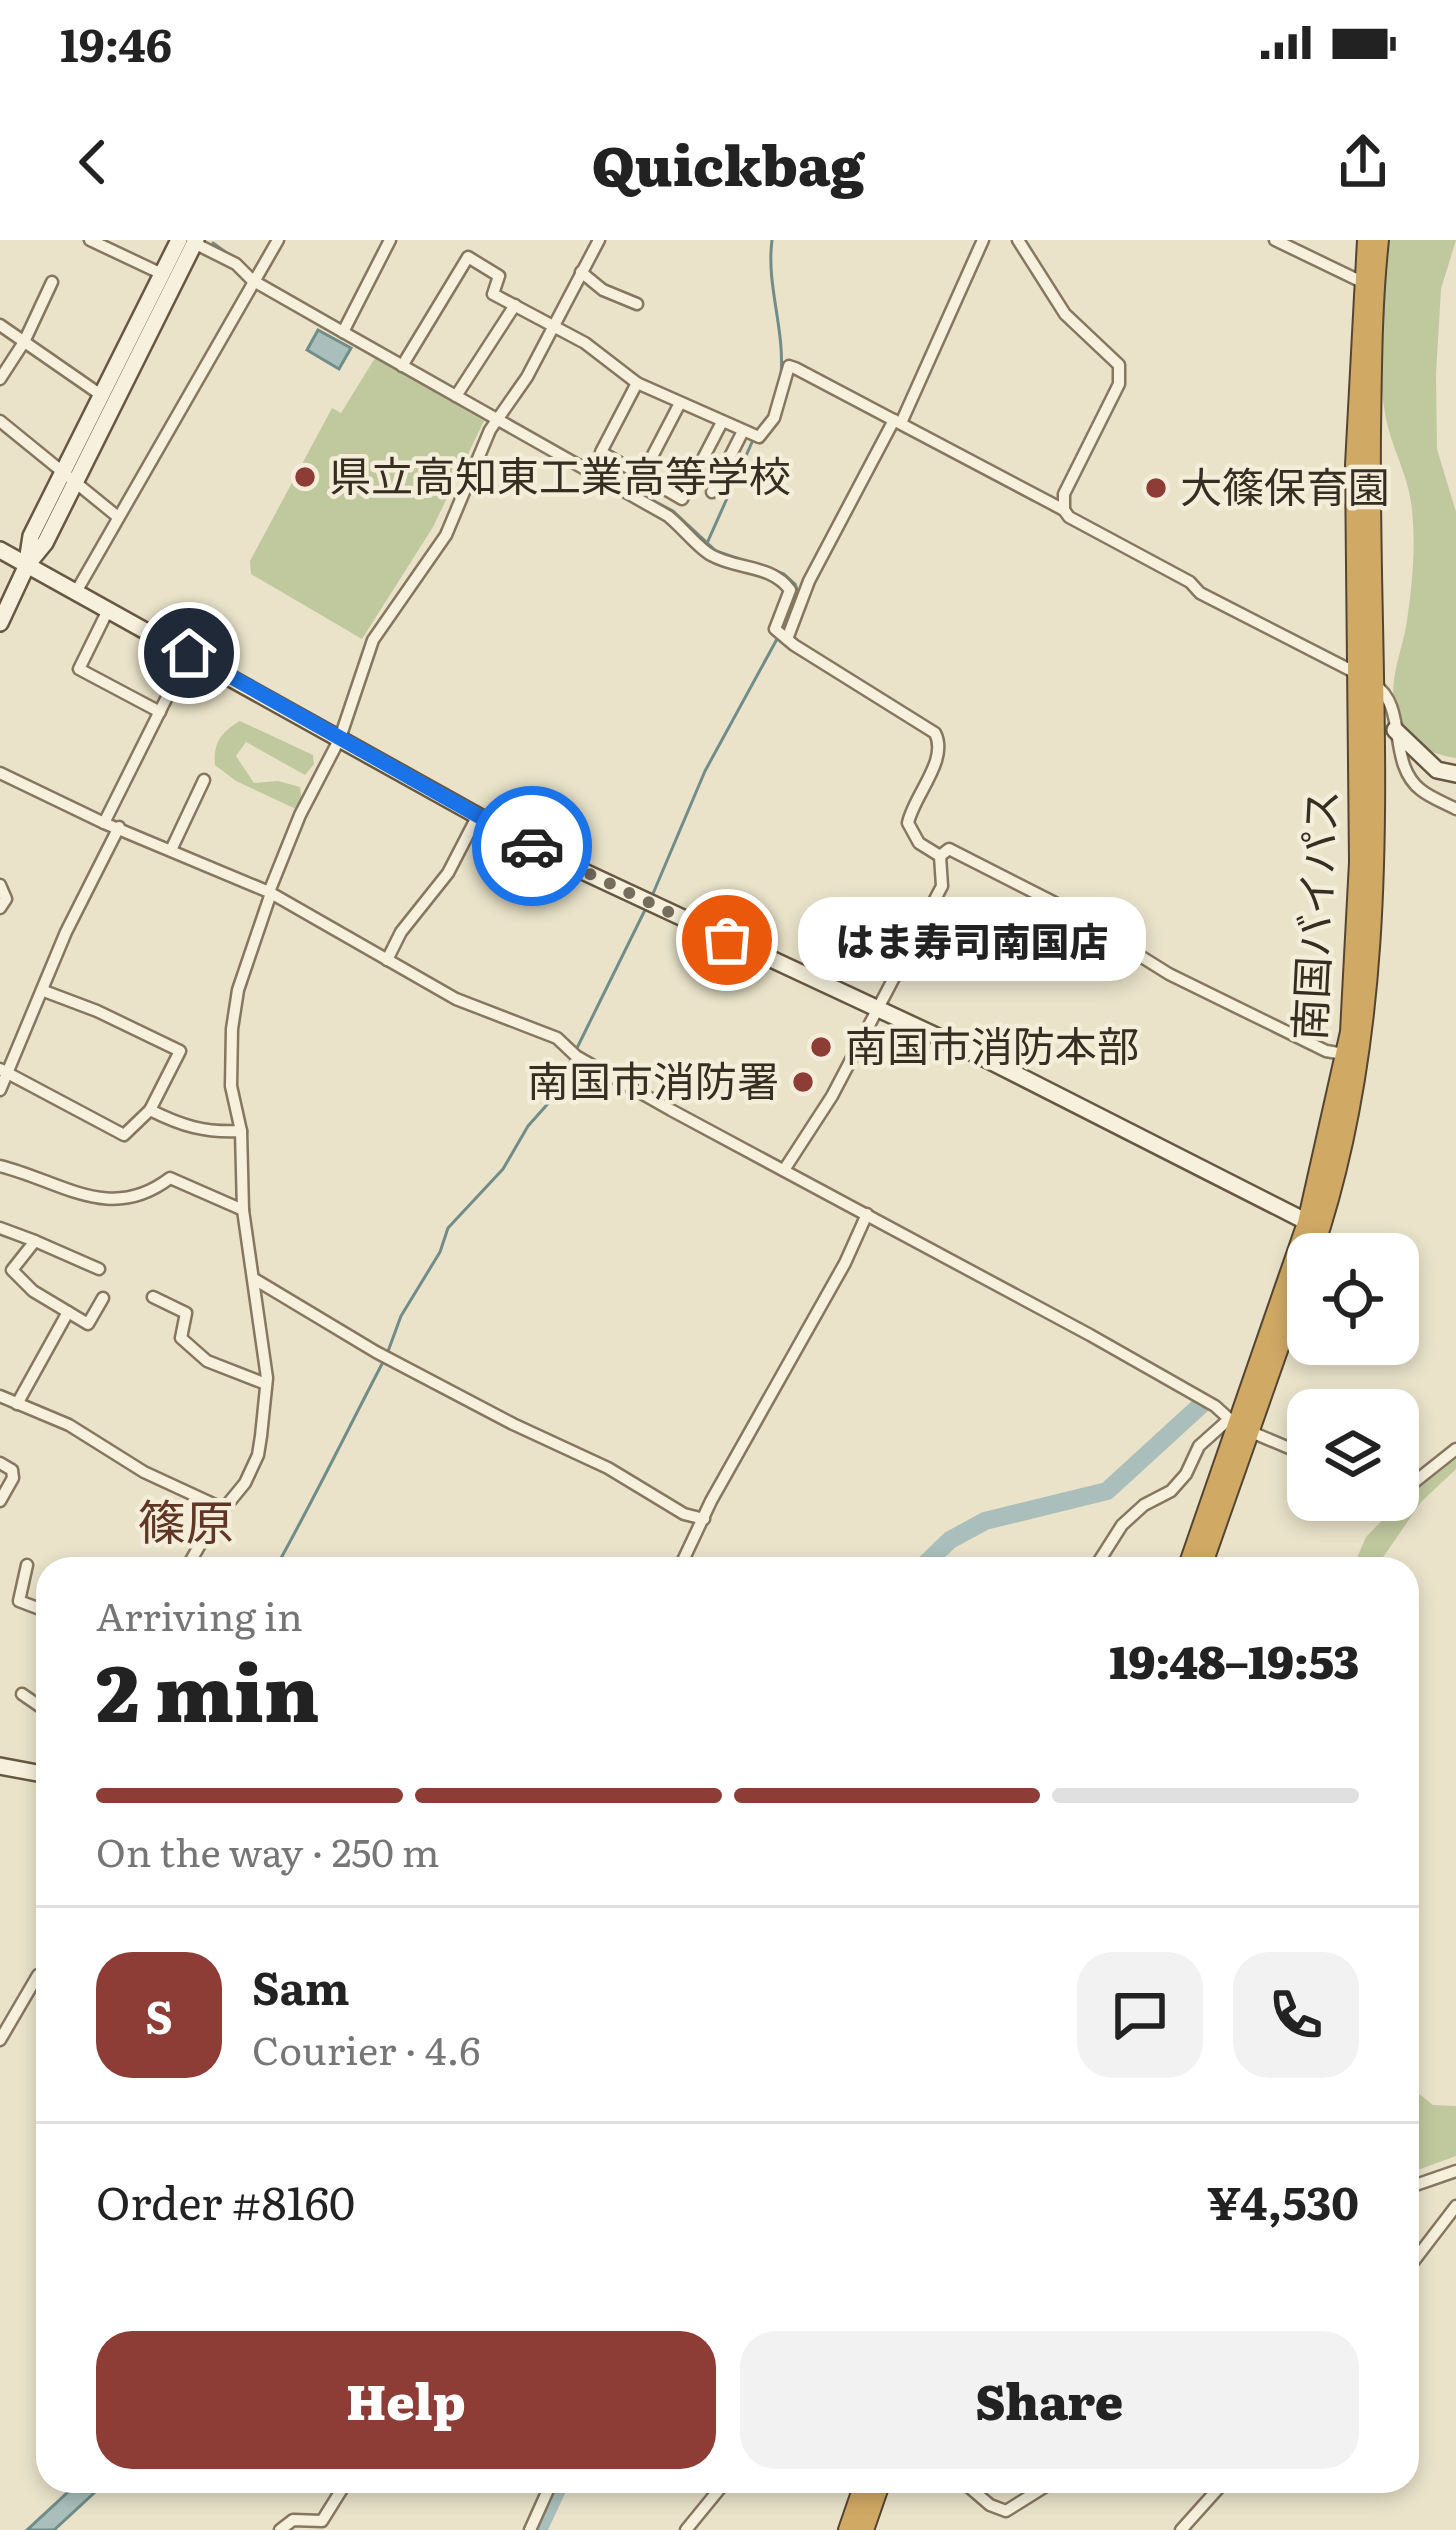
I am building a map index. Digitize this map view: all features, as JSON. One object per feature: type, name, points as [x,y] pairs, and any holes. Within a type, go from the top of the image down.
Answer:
[{"type":"highway","name":"南国バイパス","points":[[1366,679],[1355,466],[1367,240]]},
{"type":"highway","name":"南国バイパス","points":[[1191,1557],[1339,1169],[1354,1056],[1372,343],[1379,240]]},
{"type":"highway","name":"南国バイパス","points":[[1314,1226],[1314,1233]]},
{"type":"highway","name":"南国バイパス","points":[[1205,1557],[1238,1426],[1287,1313]]},
{"type":"highway","points":[[848,2530],[861,2493]]},
{"type":"highway","points":[[864,2530],[877,2493]]},
{"type":"street","points":[[89,240],[162,274]]},
{"type":"street","points":[[76,592],[278,240]]},
{"type":"street","points":[[343,332],[390,240]]},
{"type":"street","points":[[192,1557],[237,1497],[258,1455],[266,1384],[256,1280],[243,1210],[241,1131],[231,1085],[238,990],[270,892],[300,815],[340,738],[373,640],[446,535],[496,419],[527,377],[599,240]]},
{"type":"street","points":[[787,639],[809,581],[897,421],[983,240]]},
{"type":"street","points":[[1018,240],[1065,314],[1119,365],[1119,383],[1064,494],[1064,510]]},
{"type":"street","points":[[1275,240],[1362,282]]},
{"type":"street","points":[[0,623],[27,565],[45,543],[101,395],[162,274],[190,241]]},
{"type":"street","points":[[190,241],[668,516],[709,555],[771,573],[786,583],[790,590],[775,628],[935,733],[940,741],[939,754],[908,823],[919,843],[940,856]]},
{"type":"street","points":[[27,565],[31,536],[68,479],[190,241]]},
{"type":"street","points":[[402,366],[468,257],[500,276],[493,294],[601,354],[637,383],[743,431],[764,435],[774,418],[789,366],[1064,510],[1190,582],[1200,593],[1366,679],[1388,696],[1410,778],[1456,809]]},
{"type":"street","points":[[581,272],[602,290],[637,304]]},
{"type":"street","points":[[0,379],[24,342],[52,282]]},
{"type":"street","points":[[456,396],[514,305]]},
{"type":"street","points":[[0,325],[101,395]]},
{"type":"street","points":[[637,383],[601,452],[682,499],[722,422]]},
{"type":"street","points":[[643,475],[680,403]]},
{"type":"street","points":[[0,421],[118,517]]},
{"type":"street","points":[[712,492],[743,431]]},
{"type":"street","points":[[0,550],[647,904],[992,1062],[1314,1226]]},
{"type":"street","points":[[108,610],[79,669],[160,712]]},
{"type":"street","points":[[104,823],[189,653]]},
{"type":"street","points":[[1395,730],[1438,770],[1456,774]]},
{"type":"street","points":[[0,773],[104,823],[270,892],[456,999],[557,1038],[574,1054],[1215,1406],[1238,1426],[1287,1447]]},
{"type":"street","points":[[171,850],[204,780]]},
{"type":"street","points":[[387,960],[401,932],[448,873],[478,815]]},
{"type":"street","points":[[0,1090],[4,1071],[44,991],[66,932],[119,827]]},
{"type":"street","points":[[940,856],[949,849],[959,853],[1057,904],[1169,974],[1326,1051],[1354,1056]]},
{"type":"street","points":[[784,1170],[832,1096],[942,886],[940,856]]},
{"type":"street","points":[[0,885],[6,899],[0,908]]},
{"type":"street","points":[[4,1071],[124,1135],[150,1111],[180,1051],[44,991]]},
{"type":"street","points":[[150,1111],[185,1127],[241,1131]]},
{"type":"street","points":[[0,1166],[31,1173],[69,1193],[108,1197],[143,1197],[170,1178],[243,1210]]},
{"type":"street","points":[[685,1557],[868,1214]]},
{"type":"street","points":[[0,1228],[99,1269]]},
{"type":"street","points":[[35,1241],[12,1270],[33,1291],[88,1324],[103,1298]]},
{"type":"street","points":[[256,1280],[512,1424],[608,1468],[685,1514],[704,1519]]},
{"type":"street","points":[[154,1297],[186,1313],[181,1338],[208,1361],[266,1384]]},
{"type":"street","points":[[17,1404],[68,1312]]},
{"type":"street","points":[[0,1396],[69,1425],[144,1472],[224,1510]]},
{"type":"street","points":[[1102,1557],[1122,1525],[1144,1505],[1171,1491],[1186,1474],[1199,1445],[1238,1426]]},
{"type":"street","points":[[1419,1478],[1456,1449]]},
{"type":"street","points":[[0,1463],[12,1470],[13,1478],[0,1502]]},
{"type":"street","points":[[27,1565],[19,1601],[36,1607]]},
{"type":"street","points":[[22,1694],[36,1704]]},
{"type":"street","points":[[0,1766],[36,1773]]},
{"type":"street","points":[[0,2040],[36,1978]]},
{"type":"street","points":[[1419,2184],[1456,2170]]},
{"type":"street","points":[[1419,2254],[1456,2206]]},
{"type":"street","points":[[280,2530],[292,2519],[322,2521],[340,2493]]},
{"type":"street","points":[[530,2530],[547,2493]]},
{"type":"street","points":[[686,2530],[716,2493]]},
{"type":"street","points":[[976,2493],[1006,2511],[1035,2493]]},
{"type":"street","points":[[1181,2530],[1214,2493]]},
{"type":"green space","points":[[1388,240],[1456,240],[1441,289],[1436,374],[1437,449],[1456,512],[1456,758],[1427,750],[1410,738],[1399,722],[1393,699],[1409,608],[1414,538],[1411,500],[1387,423],[1381,380]]},
{"type":"green space","points":[[375,358],[484,421],[433,527],[362,639],[251,574],[250,561],[332,408],[341,413]]},
{"type":"green space","points":[[240,721],[313,755],[314,764],[305,775],[246,742],[236,756],[254,783],[278,781],[300,787],[302,803],[296,809],[236,781],[215,765],[220,739]]},
{"type":"green space","points":[[1456,1446],[1456,1469],[1421,1502],[1419,1483]]},
{"type":"green space","points":[[1382,1521],[1408,1521],[1383,1557],[1357,1557],[1366,1537]]},
{"type":"green space","points":[[1419,2094],[1433,2105],[1456,2106],[1456,2156],[1419,2170]]},
{"type":"shaded area","points":[[318,330],[351,348],[339,369],[307,350]]},
{"type":"shaded area","points":[[67,2493],[94,2493],[54,2530],[27,2530]]},
{"type":"waterway","points":[[772,240],[781,375]]},
{"type":"waterway","points":[[213,243],[231,256]]},
{"type":"waterway","points":[[708,541],[753,440]]},
{"type":"waterway","points":[[618,482],[673,511],[716,551],[784,574],[798,592],[784,626]]},
{"type":"waterway","points":[[652,896],[705,771],[777,639]]},
{"type":"waterway","points":[[575,1052],[645,910]]},
{"type":"waterway","points":[[387,1354],[401,1316],[440,1252],[448,1228],[503,1169],[528,1126],[553,1098],[571,1060]]},
{"type":"waterway","points":[[281,1557],[383,1362]]},
{"type":"waterway","points":[[932,1557],[950,1540],[985,1521],[1107,1491],[1201,1405]]},
{"type":"waterway","points":[[538,2530],[555,2493]]},
{"type":"way so far","points":[[532,846],[727,940]]},
{"type":"place","name":"県立高知東工業高等学校","points":[[305,477]]},
{"type":"place","name":"大篠保育園","points":[[1156,488]]},
{"type":"place","name":"はま寿司南国店","points":[[727,940]]},
{"type":"place","name":"南国市消防本部","points":[[821,1047]]},
{"type":"place","name":"南国市消防署","points":[[803,1082]]},
{"type":"district","name":"篠原","points":[[186,1523]]},
{"type":"route","points":[[189,653],[532,846]]}]
